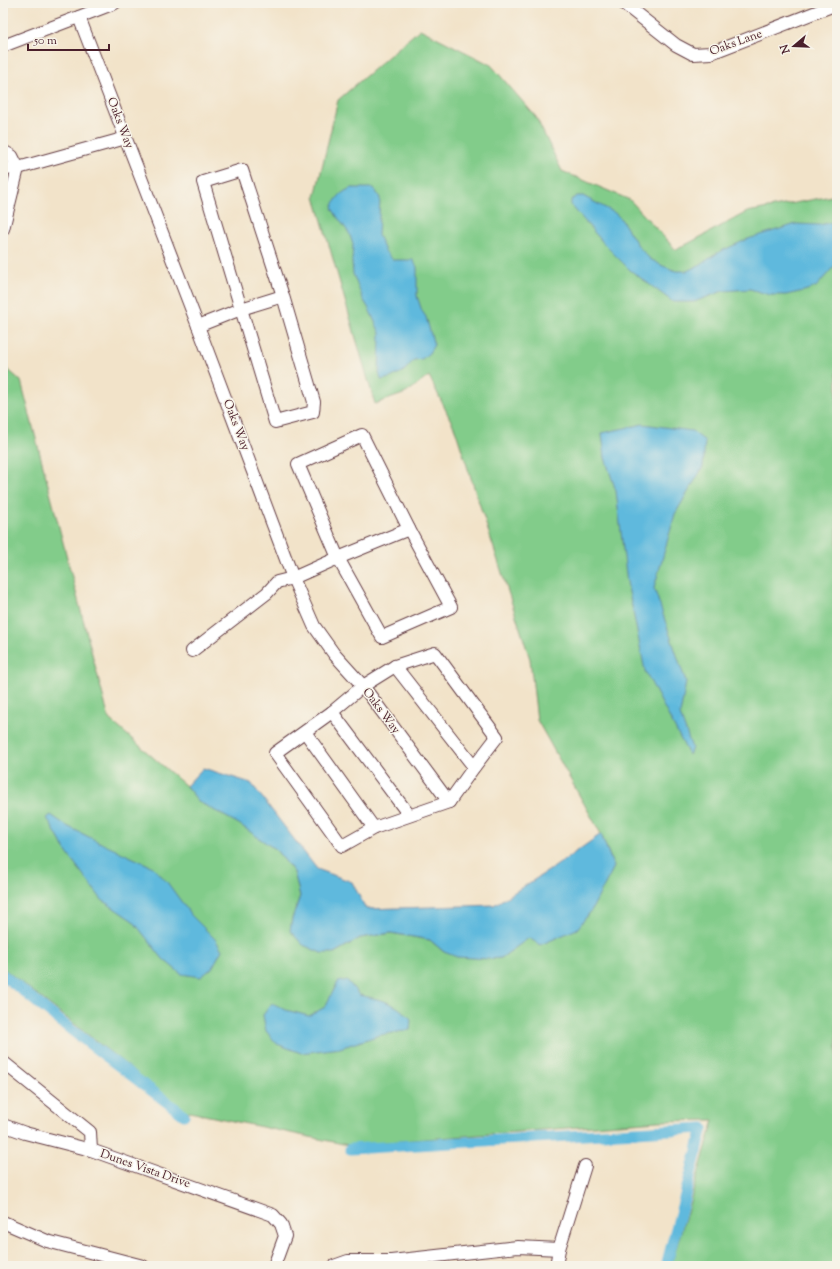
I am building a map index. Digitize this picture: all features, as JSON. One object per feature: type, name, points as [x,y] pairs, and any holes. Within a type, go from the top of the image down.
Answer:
[{"type":"street","points":[[3,46],[115,3]]},
{"type":"street","name":"Oaks Lane","points":[[623,3],[676,45],[693,54],[711,54],[837,4]]},
{"type":"street","name":"Oaks Way","points":[[79,17],[293,578],[314,626],[334,654],[363,686],[449,802]]},
{"type":"street","points":[[3,169],[18,168],[126,138]]},
{"type":"street","points":[[3,151],[12,156],[18,168],[3,229]]},
{"type":"street","points":[[242,170],[283,296],[314,402],[314,412],[275,422],[203,182],[242,170]]},
{"type":"street","points":[[198,326],[242,309],[283,296]]},
{"type":"street","points":[[362,435],[409,529],[450,607],[382,637],[338,558],[298,464],[362,435]]},
{"type":"street","points":[[192,652],[267,593],[277,582],[293,578],[409,529]]},
{"type":"street","points":[[435,653],[497,737],[449,802],[374,828],[342,846],[275,753],[332,712],[363,686],[395,666],[435,653]]},
{"type":"street","points":[[395,666],[474,767]]},
{"type":"street","points":[[332,712],[409,815]]},
{"type":"street","points":[[305,732],[374,828]]},
{"type":"street","points":[[3,1062],[90,1132],[91,1150]]},
{"type":"street","name":"Dunes Vista Drive","points":[[3,1125],[25,1133],[91,1150],[273,1214],[281,1224],[285,1236],[274,1266]]},
{"type":"street","points":[[556,1266],[559,1249],[585,1166]]},
{"type":"street","points":[[3,1222],[47,1241],[143,1266]]},
{"type":"street","points":[[334,1266],[348,1261],[391,1261],[518,1247],[559,1249]]},
{"type":"green space","points":[[420,29],[491,65],[536,117],[562,171],[630,200],[676,250],[747,212],[837,195],[837,1266],[671,1266],[714,1120],[658,1121],[348,1145],[185,1111],[3,968],[3,365],[21,381],[109,719],[186,786],[199,802],[240,824],[276,850],[294,872],[300,896],[292,919],[334,953],[360,938],[391,933],[430,940],[444,952],[501,958],[529,937],[614,867],[601,834],[537,720],[530,659],[455,429],[429,376],[406,393],[375,404],[315,197],[338,100]]},
{"type":"water","points":[[351,188],[374,188],[380,198],[378,235],[385,251],[393,260],[413,260],[417,267],[417,296],[422,311],[426,317],[434,345],[429,353],[422,359],[414,360],[404,371],[390,378],[381,380],[379,373],[380,333],[363,299],[353,274],[353,244],[349,233],[332,208],[339,196]]},
{"type":"water","points":[[577,196],[583,196],[615,213],[621,219],[639,247],[650,259],[676,271],[687,271],[719,252],[748,239],[796,224],[819,225],[837,221],[837,263],[816,287],[804,291],[786,295],[770,295],[750,289],[723,291],[694,302],[673,302],[630,270],[606,246],[571,205],[571,200]]},
{"type":"water","points":[[643,424],[692,431],[705,441],[703,467],[675,514],[654,588],[686,682],[680,715],[692,748],[689,755],[645,671],[627,582],[616,491],[605,458],[602,433]]},
{"type":"water","points":[[203,768],[251,783],[317,869],[352,882],[366,909],[494,905],[553,868],[601,834],[614,867],[591,911],[577,929],[540,945],[529,938],[501,958],[489,959],[457,957],[444,952],[430,940],[391,933],[360,938],[334,953],[321,953],[303,945],[290,931],[292,919],[300,896],[294,872],[276,850],[239,824],[199,802],[186,786]]},
{"type":"water","points":[[51,815],[67,826],[153,867],[167,882],[191,915],[215,939],[222,950],[212,968],[201,977],[181,974],[163,959],[133,921],[102,900],[67,853],[47,818]]},
{"type":"water","points":[[347,980],[359,995],[387,1002],[399,1008],[411,1019],[410,1030],[380,1035],[340,1048],[301,1053],[277,1044],[266,1031],[263,1015],[272,1003],[286,1010],[309,1016],[325,1007],[338,982]]},
{"type":"waterway","points":[[3,975],[70,1029],[184,1115]]},
{"type":"waterway","points":[[350,1149],[703,1128],[666,1266]]}]
